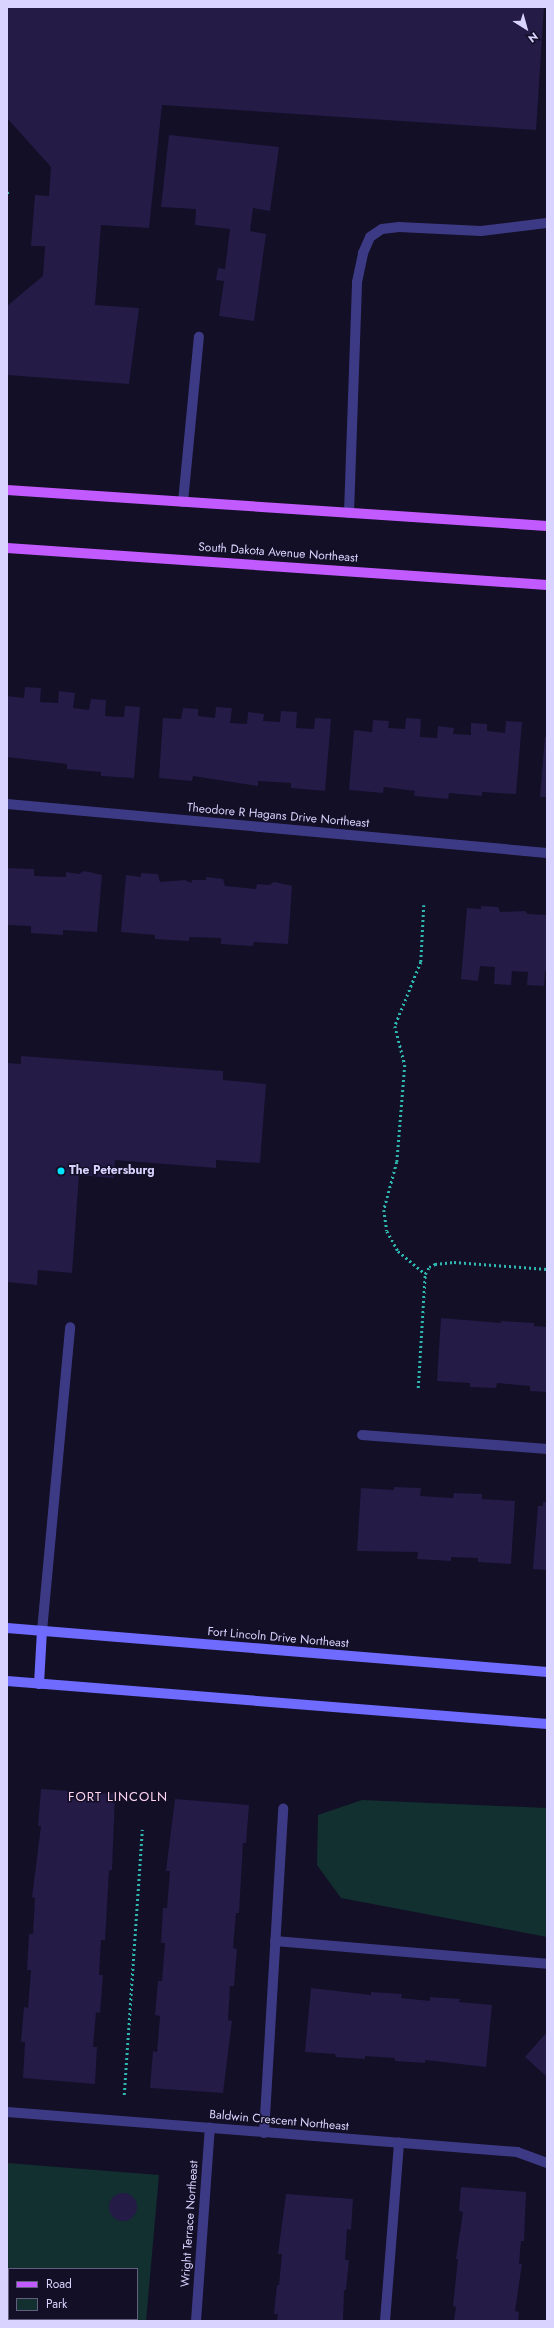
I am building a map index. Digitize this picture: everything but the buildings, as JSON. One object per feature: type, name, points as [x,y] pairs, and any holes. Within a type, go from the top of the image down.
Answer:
[{"type":"main road","points":[[7,490],[547,526]]},
{"type":"main road","name":"South Dakota Avenue Northeast","points":[[7,548],[547,585]]},
{"type":"street","points":[[349,513],[357,282],[363,253],[370,237],[382,229],[399,227],[481,231],[547,223]]},
{"type":"street","points":[[183,502],[199,337]]},
{"type":"street","name":"Theodore R Hagans Drive Northeast","points":[[7,804],[547,853]]},
{"type":"street","points":[[39,1684],[42,1631],[70,1327]]},
{"type":"street","points":[[362,1435],[547,1449]]},
{"type":"street","name":"Fort Lincoln Drive Northeast","points":[[7,1628],[547,1672]]},
{"type":"street","points":[[7,1681],[547,1724]]},
{"type":"street","points":[[264,2133],[283,1809]]},
{"type":"street","points":[[275,1941],[547,1964]]},
{"type":"street","name":"Baldwin Crescent Northeast","points":[[7,2112],[517,2152],[547,2163]]},
{"type":"street","name":"Wright Terrace Northeast","points":[[196,2321],[210,2128]]},
{"type":"street","points":[[385,2321],[399,2143]]},
{"type":"path","points":[[7,192],[10,195]]},
{"type":"path","points":[[424,905],[421,962],[395,1026],[405,1065],[397,1162],[384,1210],[387,1231],[398,1251],[426,1274]]},
{"type":"path","points":[[418,1388],[426,1274],[429,1267],[435,1264],[454,1262],[547,1269]]},
{"type":"path","points":[[124,2095],[142,1830]]},
{"type":"green space","points":[[362,1800],[547,1808],[547,1937],[341,1898],[317,1865],[318,1815]]},
{"type":"green space","points":[[7,2163],[159,2175],[146,2321],[7,2321]]},
{"type":"place","name":"The Petersburg","points":[[61,1171]]},
{"type":"district","name":"FORT LINCOLN","points":[[118,1797]]}]
